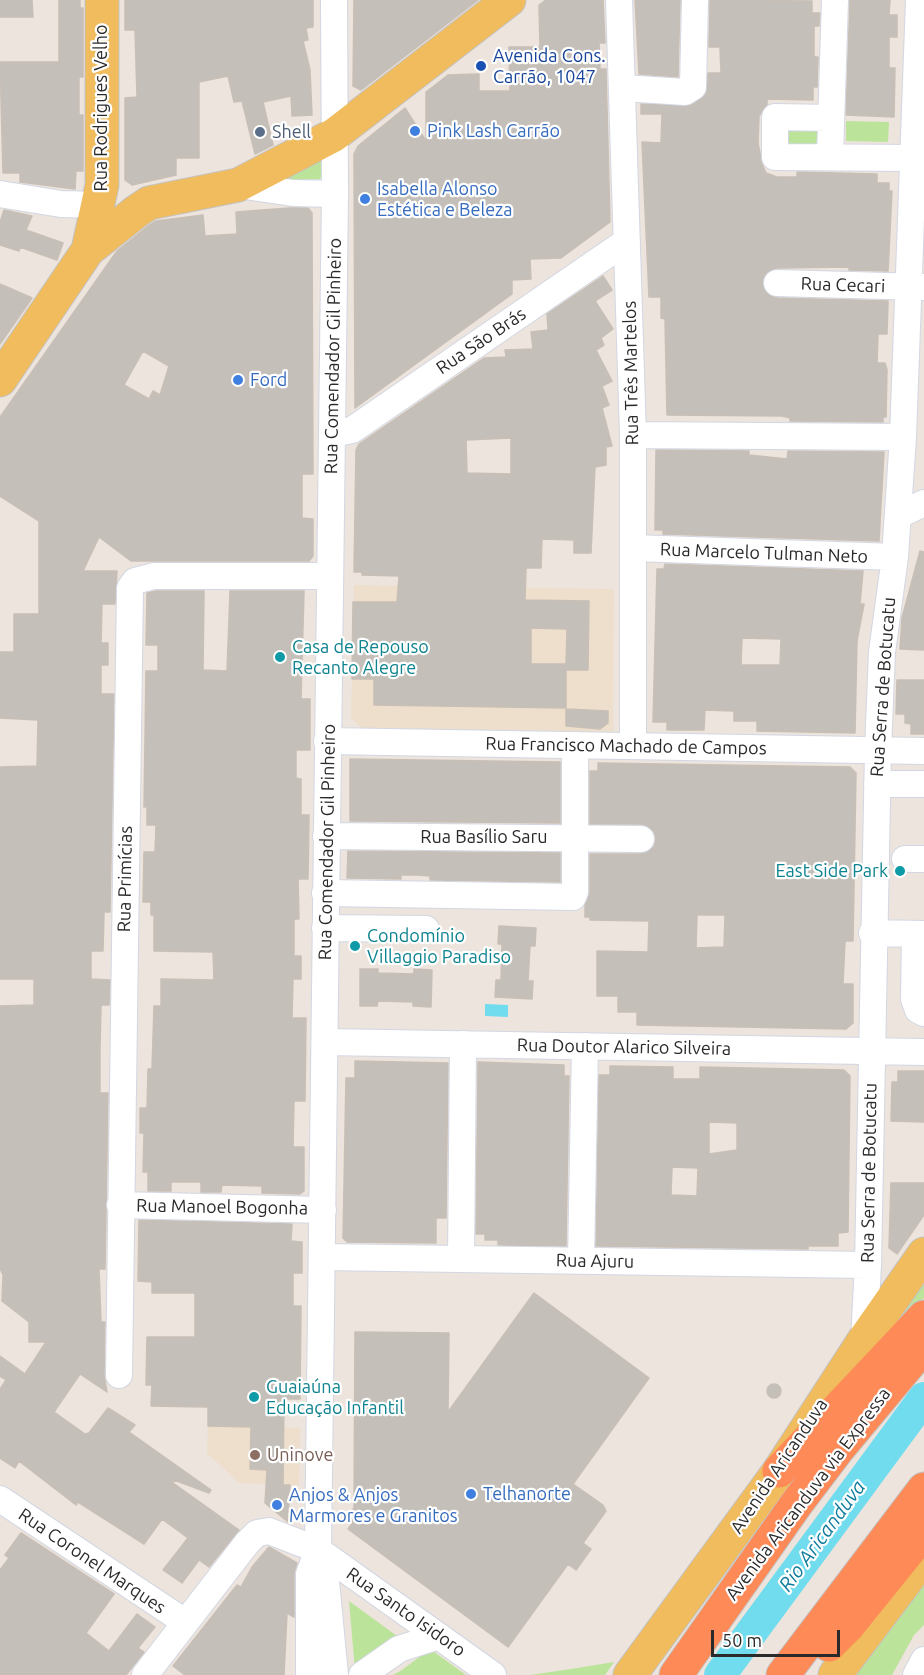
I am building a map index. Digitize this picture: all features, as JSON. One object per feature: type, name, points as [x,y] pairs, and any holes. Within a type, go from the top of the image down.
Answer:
[{"type":"highway","points":[[779,1472],[924,1317]]},
{"type":"highway","name":"Avenida Aricanduva via Expressa","points":[[676,1675],[817,1476],[924,1346]]},
{"type":"highway","points":[[784,1675],[924,1489]]},
{"type":"highway","points":[[784,1675],[827,1647],[849,1625],[924,1532]]},
{"type":"main road","name":"Rua Rodrigues Velho","points":[[88,250],[101,195],[102,0]]},
{"type":"main road","points":[[101,195],[149,203],[238,185],[334,135],[509,0]]},
{"type":"main road","points":[[0,380],[88,250],[149,203]]},
{"type":"main road","name":"Avenida Aricanduva","points":[[630,1675],[779,1472],[864,1340],[924,1254]]},
{"type":"main road","points":[[835,1675],[924,1557]]},
{"type":"street","name":"Rua Comendador Gil Pinheiro","points":[[334,0],[335,194],[318,1550],[326,1581],[335,1675]]},
{"type":"street","name":"Rua Três Martelos","points":[[619,0],[633,435],[633,746]]},
{"type":"street","points":[[622,88],[685,92],[693,87],[695,0]]},
{"type":"street","points":[[830,157],[835,0]]},
{"type":"street","name":"Rua Serra de Botucatu","points":[[864,1340],[868,1266],[872,933],[900,859],[877,784],[882,652],[895,557],[916,287],[918,0]]},
{"type":"street","points":[[831,118],[776,117],[775,157],[830,157],[917,146]]},
{"type":"street","points":[[238,185],[293,193],[335,194]]},
{"type":"street","points":[[0,194],[61,204],[101,195]]},
{"type":"street","name":"Rua São Brás","points":[[332,434],[352,429],[627,241]]},
{"type":"street","name":"Rua Cecari","points":[[777,283],[916,287]]},
{"type":"street","points":[[633,435],[903,437]]},
{"type":"street","points":[[898,515],[924,503]]},
{"type":"street","name":"Rua Marcelo Tulman Neto","points":[[633,548],[895,557]]},
{"type":"street","name":"Rua Primícias","points":[[118,1375],[130,588],[135,581],[154,576],[330,576]]},
{"type":"street","name":"Rua Francisco Machado de Campos","points":[[327,741],[924,751]]},
{"type":"street","points":[[326,892],[574,896],[575,745]]},
{"type":"street","points":[[877,784],[924,784]]},
{"type":"street","name":"Rua Basílio Saru","points":[[326,836],[641,839]]},
{"type":"street","points":[[326,928],[426,929]]},
{"type":"street","points":[[872,933],[919,934],[919,962],[914,999],[918,1010],[924,1013]]},
{"type":"street","name":"Rua Doutor Alarico Silveira","points":[[325,1042],[924,1052]]},
{"type":"street","points":[[461,1259],[463,1044]]},
{"type":"street","points":[[581,1261],[585,1046]]},
{"type":"street","name":"Rua Manoel Bogonha","points":[[120,1205],[323,1210]]},
{"type":"street","name":"Rua Ajuru","points":[[322,1257],[868,1266]]},
{"type":"street","name":"Rua Coronel Marques","points":[[2,1505],[185,1622]]},
{"type":"street","name":"Rua Santo Isidoro","points":[[145,1675],[257,1533],[269,1531],[318,1550],[493,1675]]},
{"type":"street","name":"Rua Comendador Gil Pinheiro","points":[[309,1675],[309,1574],[318,1550]]},
{"type":"street","points":[[362,1675],[399,1649],[439,1636]]},
{"type":"street","points":[[916,1675],[924,1660]]},
{"type":"shaded area","points":[[354,585],[614,589],[613,732],[363,729],[351,718]]},
{"type":"shaded area","name":"Uninove","points":[[208,1426],[300,1428],[299,1485],[239,1483],[207,1453]]},
{"type":"green space","points":[[846,121],[889,122],[888,142],[846,141]]},
{"type":"green space","points":[[788,128],[821,130],[820,148],[788,148]]},
{"type":"green space","points":[[315,158],[323,161],[323,173],[320,179],[283,181]]},
{"type":"green space","points":[[924,1265],[924,1298],[894,1323]]},
{"type":"green space","points":[[924,1578],[924,1625],[914,1635],[892,1675],[853,1675]]},
{"type":"green space","points":[[349,1601],[397,1636],[355,1670]]},
{"type":"green space","points":[[430,1649],[466,1675],[393,1675],[402,1670]]},
{"type":"green space","points":[[614,1662],[605,1675],[530,1675],[571,1669]]},
{"type":"water","points":[[485,1004],[508,1005],[508,1017],[485,1016]]},
{"type":"building","points":[[0,0],[32,0],[33,17],[0,17]]},
{"type":"building","points":[[59,0],[80,0],[80,8],[83,8],[83,77],[79,77],[79,115],[83,115],[83,171],[76,171],[75,189],[20,182],[20,173],[3,173],[0,62],[59,62]]},
{"type":"building","points":[[125,0],[313,0],[313,27],[306,28],[308,40],[303,41],[310,70],[312,115],[292,116],[291,96],[263,102],[273,145],[255,154],[242,101],[234,102],[228,76],[199,82],[199,158],[176,158],[176,175],[132,185],[125,180],[125,98],[137,97],[135,30],[125,30]]},
{"type":"building","points":[[354,0],[478,0],[361,90],[353,86]]},
{"type":"building","points":[[546,0],[603,0],[605,43],[599,43],[600,69],[606,69],[610,222],[561,258],[530,259],[531,279],[512,280],[512,294],[355,408],[354,154],[358,146],[405,108],[426,141],[426,92],[448,75],[479,74],[479,91],[510,91],[509,47],[540,47],[539,5]]},
{"type":"building","points":[[635,0],[680,0],[678,77],[639,74]]},
{"type":"building","points":[[710,0],[812,1],[812,13],[820,13],[819,26],[814,26],[814,57],[818,57],[817,87],[813,87],[813,100],[767,99],[767,105],[759,116],[758,143],[762,164],[766,173],[777,177],[797,177],[797,172],[877,174],[877,183],[889,183],[889,191],[892,191],[888,271],[849,270],[849,267],[777,268],[765,275],[762,283],[769,295],[777,298],[888,301],[887,334],[878,334],[877,363],[885,363],[887,370],[886,417],[883,417],[883,422],[790,421],[790,418],[782,416],[667,415],[665,319],[661,318],[661,297],[649,297],[642,142],[661,143],[662,114],[641,114],[641,104],[692,105],[706,94],[708,73],[721,73],[720,47],[709,47]]},
{"type":"building","points":[[850,0],[890,0],[889,15],[897,15],[897,37],[889,37],[889,68],[895,68],[894,117],[846,115]]},
{"type":"building","points":[[308,208],[312,213],[313,474],[302,474],[302,518],[313,519],[313,556],[309,561],[131,561],[99,537],[83,571],[117,571],[115,604],[102,604],[101,643],[108,643],[108,665],[101,665],[101,694],[114,694],[110,912],[104,912],[103,951],[91,951],[91,979],[110,980],[109,1005],[101,1005],[100,1047],[100,1093],[108,1093],[105,1269],[99,1269],[101,1322],[105,1322],[104,1375],[107,1392],[80,1374],[54,1412],[85,1434],[89,1433],[108,1408],[135,1425],[129,1432],[211,1490],[209,1493],[174,1480],[173,1483],[239,1530],[209,1567],[199,1560],[182,1583],[163,1570],[188,1538],[162,1519],[144,1544],[78,1502],[76,1505],[19,1461],[15,1468],[0,1458],[0,1389],[6,1380],[0,1376],[0,1356],[25,1374],[46,1342],[29,1342],[29,1322],[2,1301],[3,1275],[0,1268],[0,1006],[34,1005],[34,979],[0,979],[0,767],[37,766],[38,720],[0,718],[0,652],[14,652],[14,614],[39,614],[39,521],[0,496],[0,417],[117,251],[156,221],[203,215],[205,236],[237,234],[236,212]],"holes":[[[143,351],[169,366],[160,395],[153,391],[149,399],[124,385]]]},
{"type":"building","points":[[4,210],[32,216],[26,230],[63,243],[57,260],[20,247],[19,251],[0,245],[0,222]]},
{"type":"building","points":[[603,276],[612,290],[595,301],[613,329],[601,338],[604,345],[596,350],[612,381],[602,386],[609,405],[602,408],[612,446],[606,447],[606,465],[595,467],[591,553],[574,553],[574,540],[542,539],[541,568],[526,568],[525,600],[589,601],[588,670],[566,670],[566,708],[374,705],[374,679],[352,679],[353,602],[397,602],[399,576],[362,575],[362,572],[354,572],[356,450],[359,444],[484,358],[506,357],[505,350],[533,349],[531,332],[548,330],[547,314]],"holes":[[[511,438],[511,474],[467,473],[466,440]],[[531,628],[567,629],[566,664],[531,664]]]},
{"type":"building","points":[[0,284],[32,298],[0,344]]},
{"type":"building","points":[[656,450],[749,451],[749,455],[787,459],[788,451],[884,452],[879,541],[663,534],[663,530],[655,530]]},
{"type":"building","points":[[920,551],[924,552],[924,650],[900,649],[902,618]]},
{"type":"building","points":[[665,564],[863,571],[860,604],[864,604],[857,641],[855,733],[757,731],[757,721],[734,721],[734,711],[705,710],[704,730],[667,730],[667,722],[653,722],[657,569],[664,569]],"holes":[[[742,638],[781,639],[780,665],[741,665]]]},
{"type":"building","points":[[204,591],[203,670],[227,671],[230,591],[304,591],[301,699],[310,699],[310,750],[296,750],[296,778],[301,779],[301,815],[309,815],[308,879],[298,879],[299,919],[294,919],[294,956],[301,956],[301,979],[293,979],[292,1018],[306,1018],[305,1101],[294,1101],[293,1147],[304,1147],[304,1191],[300,1194],[262,1193],[262,1186],[222,1185],[221,1192],[201,1192],[201,1182],[171,1182],[171,1191],[148,1191],[148,1172],[143,1172],[144,1133],[140,1133],[140,1108],[147,1108],[148,1069],[152,1069],[154,1006],[161,1006],[161,979],[214,980],[213,952],[154,951],[154,915],[151,915],[151,902],[143,902],[144,852],[155,852],[156,825],[147,825],[147,807],[144,807],[146,671],[158,671],[158,645],[146,645],[147,593]]},
{"type":"building","points":[[897,680],[924,680],[924,734],[911,734],[911,724],[905,723],[905,714],[896,714]]},
{"type":"building","points":[[566,709],[608,711],[608,723],[600,729],[566,726]]},
{"type":"building","points":[[350,759],[560,762],[560,823],[350,821]]},
{"type":"building","points":[[598,763],[850,767],[856,773],[853,941],[845,941],[843,984],[853,984],[853,1023],[846,1029],[637,1025],[637,1012],[618,1012],[618,996],[597,996],[597,951],[648,952],[649,921],[590,920],[590,917],[585,917],[585,905],[590,892],[590,854],[641,854],[654,847],[656,839],[654,831],[642,824],[590,824],[590,771],[598,771]],"holes":[[[697,915],[725,915],[724,947],[696,948]]]},
{"type":"building","points":[[348,851],[560,853],[560,882],[430,880],[430,876],[417,875],[401,875],[401,879],[347,878]]},
{"type":"building","points":[[499,926],[536,928],[535,946],[530,946],[528,981],[533,981],[532,999],[495,997],[496,980],[501,980],[502,944],[498,944]]},
{"type":"building","points":[[360,969],[378,969],[378,973],[414,974],[414,969],[432,970],[431,1007],[413,1006],[413,1002],[378,1001],[377,1006],[360,1006]]},
{"type":"building","points":[[355,1061],[448,1063],[446,1218],[436,1218],[436,1243],[347,1242],[343,1238],[346,1078],[355,1078]]},
{"type":"building","points":[[478,1062],[564,1065],[564,1076],[569,1076],[566,1246],[498,1245],[498,1240],[485,1240],[485,1234],[476,1234]]},
{"type":"building","points":[[610,1066],[673,1067],[673,1079],[700,1079],[700,1067],[844,1070],[850,1076],[848,1232],[838,1233],[838,1246],[808,1246],[808,1249],[596,1246],[599,1075],[610,1075]],"holes":[[[709,1122],[737,1123],[737,1150],[709,1154]],[[672,1167],[698,1168],[697,1196],[671,1195]]]},
{"type":"building","points":[[898,1071],[924,1071],[924,1122],[891,1121],[892,1082],[898,1082]]},
{"type":"building","points":[[891,1183],[924,1183],[924,1215],[897,1254],[889,1248]]},
{"type":"building","points":[[139,1220],[292,1224],[291,1241],[302,1242],[302,1273],[293,1273],[293,1306],[301,1306],[300,1399],[284,1399],[283,1485],[290,1485],[288,1522],[265,1503],[267,1470],[250,1469],[251,1427],[208,1426],[208,1407],[151,1406],[152,1385],[146,1385],[147,1337],[195,1337],[195,1293],[152,1293],[152,1282],[138,1281]]},
{"type":"building","name":"Telhanorte","points":[[534,1293],[649,1378],[573,1484],[603,1505],[606,1511],[583,1543],[591,1549],[576,1570],[568,1564],[508,1647],[348,1529],[353,1522],[347,1517],[354,1508],[355,1332],[449,1333],[448,1412]]},
{"type":"building","points":[[771,1384],[777,1384],[781,1391],[777,1398],[771,1398],[767,1394],[767,1388]]},
{"type":"building","points":[[21,1533],[114,1594],[86,1633],[109,1651],[137,1614],[155,1627],[138,1648],[144,1652],[126,1675],[0,1675],[0,1570],[9,1558],[5,1555]]},
{"type":"building","points":[[269,1547],[297,1563],[294,1574],[294,1617],[287,1613],[284,1675],[185,1675],[173,1666],[237,1585],[241,1587],[252,1567]]},
{"type":"waterway","name":"Rio Aricanduva","points":[[720,1675],[924,1398]]},
{"type":"place","name":"Avenida Cons. Carrão, 1047","points":[[481,66]]},
{"type":"place","name":"Pink Lash Carrão","points":[[415,131]]},
{"type":"place","name":"Shell","points":[[260,132]]},
{"type":"place","name":"Isabella Alonso Estética e Beleza","points":[[365,199]]},
{"type":"place","name":"Ford","points":[[238,380]]},
{"type":"place","name":"Casa de Repouso Recanto Alegre","points":[[280,657]]},
{"type":"place","name":"East Side Park","points":[[900,871]]},
{"type":"place","name":"Condomínio Villaggio Paradiso","points":[[355,946]]},
{"type":"place","name":"Guaiaúna Educação Infantil","points":[[254,1397]]},
{"type":"place","name":"Uninove","points":[[255,1455]]},
{"type":"place","name":"Telhanorte","points":[[471,1494]]},
{"type":"place","name":"Anjos & Anjos Marmores e Granitos","points":[[277,1505]]}]
